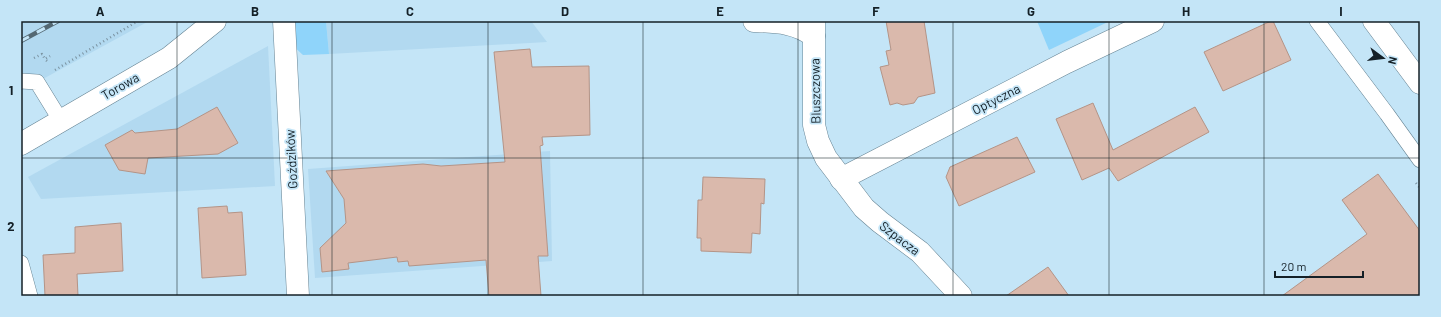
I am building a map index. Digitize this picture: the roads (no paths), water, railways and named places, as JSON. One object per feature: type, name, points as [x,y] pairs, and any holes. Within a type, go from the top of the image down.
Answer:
[{"type":"street","name":"Torowa","points":[[21,144],[169,58],[215,21]]},
{"type":"street","name":"Goździków","points":[[284,21],[298,296]]},
{"type":"street","points":[[754,21],[783,23],[805,29],[814,28]]},
{"type":"street","name":"Optyczna","points":[[841,179],[1067,62],[1153,21]]},
{"type":"street","points":[[1374,21],[1420,83]]},
{"type":"street","name":"Bluszczowa","points":[[814,28],[814,125],[818,141],[841,179]]},
{"type":"street","name":"Szpacza","points":[[841,179],[868,213],[920,252],[961,296]]},
{"type":"lane","points":[[1317,21],[1420,160]]},
{"type":"lane","points":[[21,81],[37,82],[61,121]]},
{"type":"lane","points":[[21,263],[30,296]]},
{"type":"railway","points":[[21,41],[58,21]]}]
